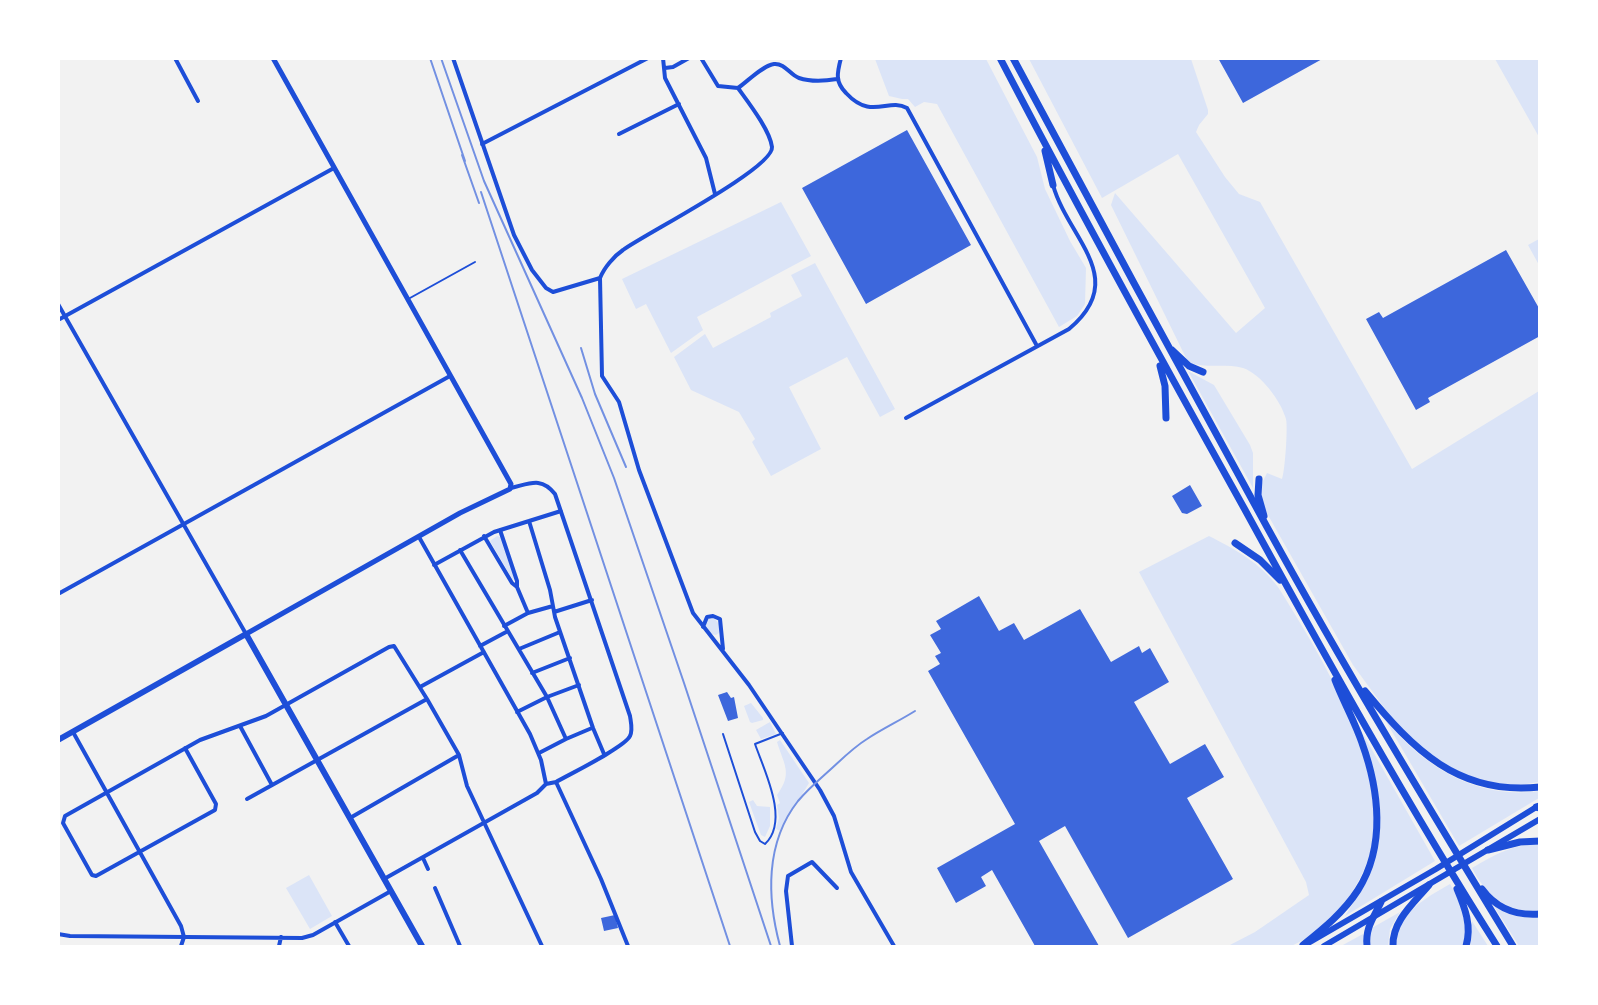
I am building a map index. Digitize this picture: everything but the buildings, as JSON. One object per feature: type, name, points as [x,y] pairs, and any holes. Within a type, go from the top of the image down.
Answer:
[{"type":"highway","points":[[1000,58],[1156,352],[1326,658],[1462,895],[1497,946]]},
{"type":"highway","points":[[1013,58],[1163,339],[1267,527],[1467,873],[1513,946]]},
{"type":"highway","points":[[1041,137],[1053,185]]},
{"type":"highway","points":[[1163,339],[1184,362],[1203,372]]},
{"type":"highway","points":[[1156,352],[1166,386],[1167,418]]},
{"type":"highway","points":[[1260,479],[1257,495],[1267,527]]},
{"type":"highway","points":[[1235,543],[1260,560],[1288,588]]},
{"type":"highway","points":[[1303,946],[1332,921],[1358,890],[1371,861],[1376,831],[1376,804],[1366,755],[1326,658]]},
{"type":"highway","points":[[1351,674],[1401,732],[1440,766],[1457,776],[1488,786],[1518,789],[1539,787]]},
{"type":"highway","points":[[1488,850],[1520,842],[1539,841]]},
{"type":"highway","points":[[1467,873],[1486,895],[1500,906],[1518,914],[1539,914]]},
{"type":"highway","points":[[1393,946],[1394,933],[1400,920],[1430,885]]},
{"type":"highway","points":[[1462,895],[1469,927],[1466,946]]},
{"type":"highway","points":[[1367,946],[1370,920],[1381,902]]},
{"type":"main road","points":[[58,740],[246,634],[422,946]]},
{"type":"main road","points":[[1303,946],[1381,902],[1538,807]]},
{"type":"main road","points":[[1324,946],[1539,819]]},
{"type":"street","points":[[175,58],[198,101]]},
{"type":"street","points":[[273,58],[407,300],[507,474],[511,484],[510,489]]},
{"type":"street","points":[[453,58],[508,220],[525,260],[539,280],[553,292],[600,278],[624,250],[752,172],[769,157],[772,151],[771,143],[738,88]]},
{"type":"street","points":[[482,144],[648,58]]},
{"type":"street","points":[[663,58],[665,78],[706,158],[715,194]]},
{"type":"street","points":[[665,68],[673,67],[689,58]]},
{"type":"street","points":[[701,58],[718,86],[738,88],[774,64],[784,66],[796,77],[802,79],[816,81],[837,79]]},
{"type":"street","points":[[841,58],[837,79],[844,92],[858,104],[872,108],[902,105],[907,108],[1037,346]]},
{"type":"street","points":[[619,134],[679,104]]},
{"type":"street","points":[[58,320],[334,168]]},
{"type":"street","points":[[906,418],[1053,339],[1069,329],[1084,315],[1094,297],[1096,282],[1091,259],[1058,199],[1053,185]]},
{"type":"street","points":[[600,278],[602,376],[619,402],[655,514],[693,613],[783,734],[828,803],[851,872],[894,946]]},
{"type":"street","points":[[58,304],[246,634],[470,508],[510,489],[538,482],[547,485],[555,494],[630,717],[630,737],[623,744],[556,782],[546,784],[537,793],[486,823],[384,879]]},
{"type":"street","points":[[58,594],[450,376]]},
{"type":"street","points":[[434,565],[484,536],[561,511]]},
{"type":"street","points":[[529,521],[560,632],[604,754]]},
{"type":"street","points":[[500,530],[517,581],[517,588]]},
{"type":"street","points":[[484,536],[517,588],[528,614]]},
{"type":"street","points":[[419,537],[518,712],[539,753],[546,784]]},
{"type":"street","points":[[460,550],[547,697],[566,738]]},
{"type":"street","points":[[554,612],[592,600]]},
{"type":"street","points":[[504,626],[528,614],[553,606]]},
{"type":"street","points":[[693,613],[705,620]]},
{"type":"street","points":[[703,628],[705,620],[710,616],[718,618],[721,624],[723,651]]},
{"type":"street","points":[[480,646],[508,631]]},
{"type":"street","points":[[519,649],[560,632]]},
{"type":"street","points":[[710,636],[717,637],[721,634]]},
{"type":"street","points":[[185,748],[216,804],[216,808],[213,812],[140,852],[92,875],[63,823],[65,816],[185,748],[212,734],[266,716],[389,646],[394,646],[459,755],[467,786],[542,946]]},
{"type":"street","points":[[420,687],[484,652]]},
{"type":"street","points":[[532,673],[570,658]]},
{"type":"street","points":[[518,712],[547,697],[579,685]]},
{"type":"street","points":[[247,799],[427,699]]},
{"type":"street","points":[[240,726],[272,785]]},
{"type":"street","points":[[539,753],[566,738],[593,728]]},
{"type":"street","points":[[73,732],[181,926],[184,936],[181,946]]},
{"type":"street","points":[[350,818],[459,755]]},
{"type":"street","points":[[556,782],[584,840],[628,946]]},
{"type":"street","points":[[423,858],[428,869]]},
{"type":"street","points":[[792,946],[786,891],[788,876],[810,862],[814,863],[837,888]]},
{"type":"street","points":[[435,888],[460,946]]},
{"type":"street","points":[[58,934],[70,936],[309,937],[391,891]]},
{"type":"street","points":[[335,921],[349,946]]},
{"type":"street","points":[[279,946],[280,937]]},
{"type":"lane","points":[[407,300],[475,262]]},
{"type":"lane","points":[[723,734],[755,832],[765,844],[769,841],[774,826],[776,808],[755,744],[783,734]]},
{"type":"shaded area","points":[[875,59],[986,59],[1037,157],[1045,189],[1086,268],[1085,304],[1077,316],[1059,327],[937,104],[924,102],[915,107],[908,99],[889,96]]},
{"type":"shaded area","points":[[1029,59],[1191,59],[1208,110],[1208,114],[1196,132],[1225,177],[1239,194],[1260,202],[1412,469],[1539,391],[1539,782],[1512,786],[1488,783],[1464,775],[1425,751],[1391,717],[1353,665],[1260,501],[1262,483],[1267,473],[1282,479],[1287,424],[1280,404],[1263,382],[1250,371],[1243,368],[1188,362],[1111,205],[1115,193],[1236,333],[1265,308],[1178,154],[1102,198]]},
{"type":"shaded area","points":[[1495,59],[1539,59],[1539,137]]},
{"type":"shaded area","points":[[781,202],[811,256],[697,317],[703,330],[671,353],[646,304],[636,309],[622,279]]},
{"type":"shaded area","points":[[1539,239],[1539,265],[1528,245]]},
{"type":"shaded area","points":[[815,263],[895,409],[880,417],[847,357],[789,387],[821,449],[771,476],[752,442],[755,439],[739,412],[691,390],[674,357],[705,334],[713,348],[771,317],[770,313],[802,296],[791,275]]},
{"type":"shaded area","points":[[1188,371],[1214,385],[1250,445],[1253,453],[1253,488]]},
{"type":"shaded area","points":[[497,536],[500,537],[513,580],[490,541]]},
{"type":"shaded area","points":[[1209,536],[1255,564],[1278,587],[1328,671],[1343,702],[1366,766],[1372,798],[1374,829],[1372,846],[1356,885],[1347,900],[1326,924],[1300,942],[1286,947],[1228,946],[1255,932],[1309,895],[1306,882],[1139,572]]},
{"type":"shaded area","points":[[714,618],[719,624],[719,633],[716,635],[711,634],[705,627],[707,619]]},
{"type":"shaded area","points":[[751,703],[763,720],[750,722],[744,706]]},
{"type":"shaded area","points":[[1384,718],[1415,751],[1452,776],[1472,785],[1494,790],[1539,791],[1539,798],[1459,846]]},
{"type":"shaded area","points":[[770,722],[776,734],[761,739],[756,730]]},
{"type":"shaded area","points":[[1363,734],[1435,861],[1345,916],[1371,870],[1380,828],[1376,785]]},
{"type":"shaded area","points":[[780,740],[809,783],[780,831],[776,829],[779,818],[777,805],[780,803],[777,795],[785,781],[786,769],[777,742]]},
{"type":"shaded area","points":[[753,800],[757,806],[770,807],[770,826],[765,837],[761,835],[749,802]]},
{"type":"shaded area","points":[[1539,844],[1539,911],[1517,909],[1499,901],[1484,887],[1472,868],[1504,851]]},
{"type":"shaded area","points":[[309,875],[332,916],[310,929],[286,888]]},
{"type":"shaded area","points":[[1450,884],[1458,899],[1465,922],[1463,946],[1396,946],[1400,925],[1406,916],[1422,901]]},
{"type":"shaded area","points":[[1492,903],[1514,915],[1539,917],[1539,946],[1519,946]]},
{"type":"shaded area","points":[[1400,912],[1390,929],[1388,946],[1370,946],[1370,929]]},
{"type":"shaded area","points":[[1472,921],[1488,946],[1467,946]]},
{"type":"shaded area","points":[[1363,934],[1363,946],[1341,946]]},
{"type":"railway","points":[[430,58],[465,161]]},
{"type":"railway","points":[[441,58],[484,181],[582,398],[614,478],[771,946]]},
{"type":"railway","points":[[462,155],[479,203]]},
{"type":"railway","points":[[481,192],[730,946]]},
{"type":"railway","points":[[581,348],[595,394],[626,467]]},
{"type":"railway","points":[[780,946],[773,909],[772,871],[774,853],[787,817],[806,792],[853,749],[915,711]]}]
